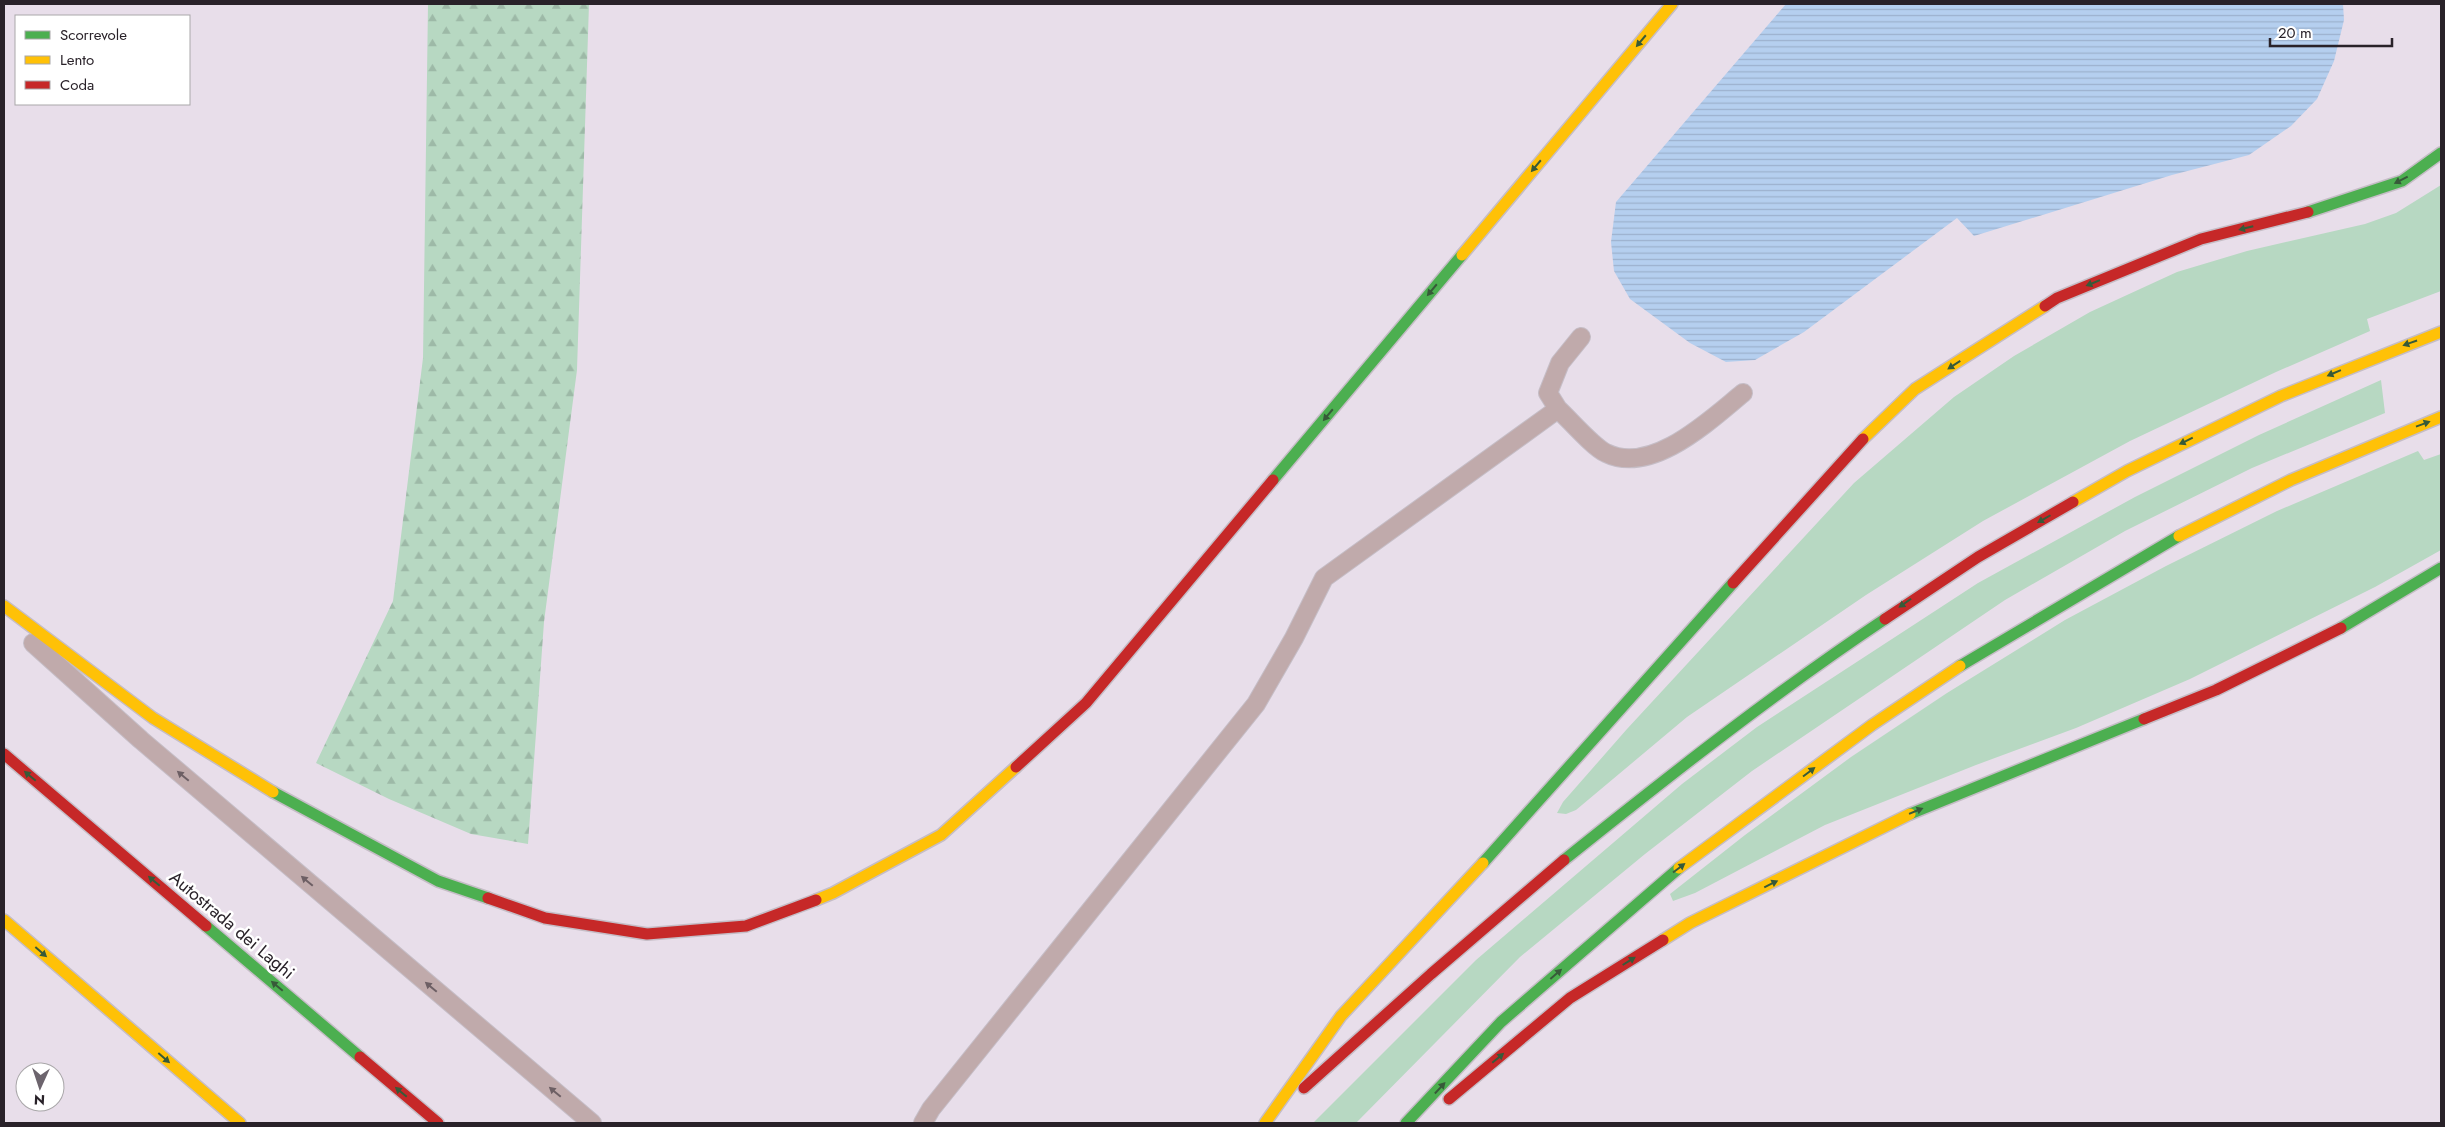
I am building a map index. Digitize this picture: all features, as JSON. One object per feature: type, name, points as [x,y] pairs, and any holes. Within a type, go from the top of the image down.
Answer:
[{"type":"main road","points":[[4,606],[153,718],[247,778],[438,881],[545,918],[647,934],[746,926],[833,893],[940,835],[1086,703],[1672,4]]},
{"type":"main road","points":[[1265,1123],[1341,1016],[1524,818],[1846,455],[1915,389],[2057,298],[2201,239],[2328,207],[2402,181],[2441,153]]},
{"type":"main road","points":[[1265,1123],[1431,972],[1619,813],[1814,666],[1926,588],[2132,468],[2252,408],[2379,354],[2441,332]]},
{"type":"main road","points":[[1406,1123],[1501,1022],[1664,880],[1872,725],[1976,654],[2166,543],[2292,480],[2406,430],[2441,417]]},
{"type":"main road","points":[[1441,1106],[1570,998],[1690,923],[1911,813],[2072,750],[2224,686],[2330,635],[2441,568]]},
{"type":"main road","name":"Autostrada dei Laghi","points":[[4,754],[438,1123]]},
{"type":"main road","points":[[4,920],[240,1123]]},
{"type":"lane","points":[[1581,337],[1560,363],[1548,392],[1558,409],[1605,453],[1625,458],[1657,454],[1692,433],[1743,393]]},
{"type":"lane","points":[[923,1123],[937,1101],[1256,704],[1294,638],[1324,578],[1558,409]]},
{"type":"lane","points":[[4,616],[141,740],[592,1123]]},
{"type":"green space","points":[[428,4],[589,4],[577,370],[544,622],[528,844],[471,834],[389,799],[316,763],[393,601],[423,358]]},
{"type":"green space","points":[[2441,185],[2441,291],[2367,319],[2370,331],[2276,372],[2130,441],[1983,521],[1866,595],[1687,717],[1576,810],[1566,814],[1557,813],[1563,802],[1627,729],[1854,483],[1954,397],[2014,356],[2090,312],[2177,272],[2247,251],[2365,224],[2396,213]]},
{"type":"green space","points":[[2381,380],[2385,413],[2252,468],[2125,531],[2005,600],[1752,771],[1645,854],[1520,957],[1356,1123],[1313,1123],[1476,960],[1682,784],[1757,727],[1978,583],[2135,497],[2259,435]]},
{"type":"green space","points":[[2418,451],[2424,460],[2441,454],[2441,550],[2375,587],[2190,679],[2076,728],[1976,765],[1825,825],[1695,893],[1673,901],[1670,894],[1745,835],[1851,757],[1947,693],[2065,620],[2166,566],[2277,511]]},
{"type":"water","points":[[1786,4],[2343,4],[2344,20],[2334,61],[2317,99],[2291,126],[2249,155],[2172,175],[1974,236],[1957,218],[1804,332],[1755,360],[1726,362],[1690,343],[1630,299],[1614,271],[1611,242],[1616,202]]},
{"type":"traffic: fast","points":[[2308,212],[2402,181],[2441,153]]},
{"type":"traffic: fast","points":[[1273,480],[1462,255]]},
{"type":"traffic: fast","points":[[1960,666],[2179,536]]},
{"type":"traffic: fast","points":[[2341,628],[2441,568]]},
{"type":"traffic: fast","points":[[1483,863],[1733,583]]},
{"type":"traffic: fast","points":[[1564,860],[1682,766],[1803,676],[1885,619]]},
{"type":"traffic: fast","points":[[1910,814],[2144,719]]},
{"type":"traffic: fast","points":[[273,792],[438,881],[488,898]]},
{"type":"traffic: fast","points":[[1406,1123],[1501,1022],[1679,868]]},
{"type":"traffic: fast","points":[[206,926],[360,1057]]},
{"type":"traffic: slow","points":[[1462,255],[1672,4]]},
{"type":"traffic: slow","points":[[1863,439],[1915,389],[2045,306]]},
{"type":"traffic: slow","points":[[2073,502],[2127,471],[2281,396],[2441,332]]},
{"type":"traffic: slow","points":[[2179,536],[2291,480],[2441,417]]},
{"type":"traffic: slow","points":[[4,606],[153,718],[273,792]]},
{"type":"traffic: slow","points":[[1679,868],[1872,725],[1960,666]]},
{"type":"traffic: slow","points":[[816,900],[833,893],[941,835],[1016,767]]},
{"type":"traffic: slow","points":[[1663,940],[1690,923],[1910,814]]},
{"type":"traffic: slow","points":[[1265,1123],[1341,1016],[1483,863]]},
{"type":"traffic: slow","points":[[4,920],[240,1123]]},
{"type":"traffic: jam","points":[[2045,306],[2057,298],[2201,239],[2308,212]]},
{"type":"traffic: jam","points":[[1733,583],[1863,439]]},
{"type":"traffic: jam","points":[[1016,767],[1086,703],[1273,480]]},
{"type":"traffic: jam","points":[[1885,619],[1978,557],[2073,502]]},
{"type":"traffic: jam","points":[[2144,719],[2216,690],[2341,628]]},
{"type":"traffic: jam","points":[[4,754],[206,926]]},
{"type":"traffic: jam","points":[[1304,1088],[1431,974],[1564,860]]},
{"type":"traffic: jam","points":[[488,898],[545,918],[647,934],[746,926],[816,900]]},
{"type":"traffic: jam","points":[[1449,1099],[1570,998],[1663,940]]},
{"type":"traffic: jam","points":[[360,1057],[438,1123]]}]
